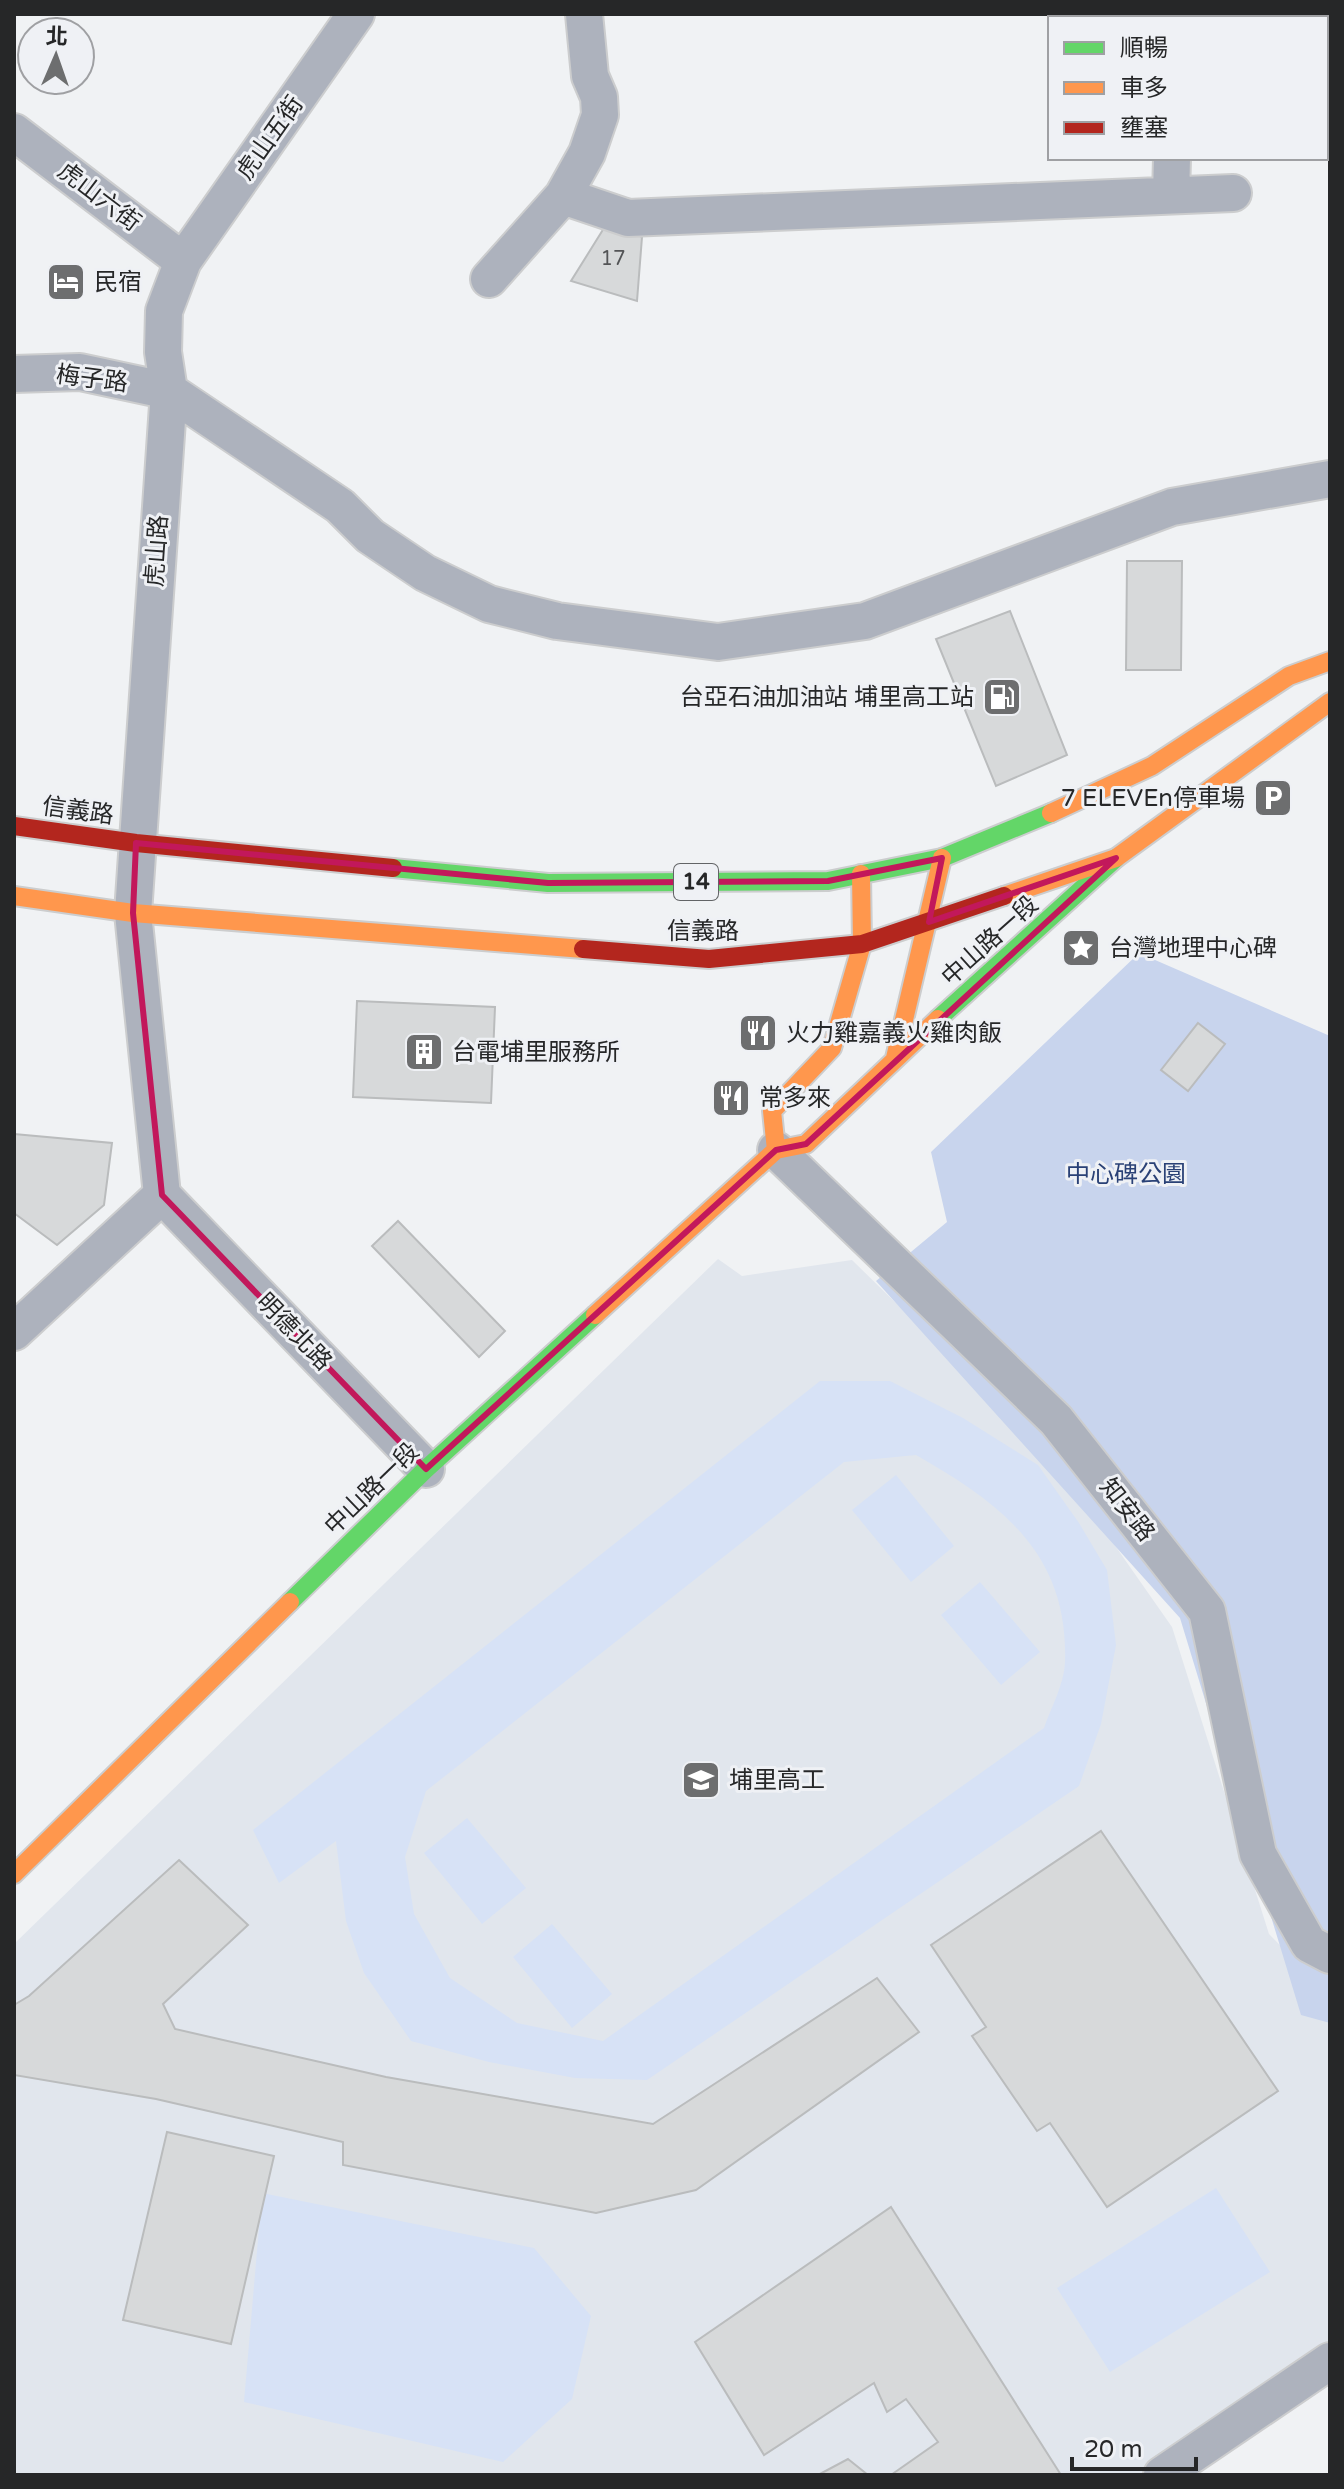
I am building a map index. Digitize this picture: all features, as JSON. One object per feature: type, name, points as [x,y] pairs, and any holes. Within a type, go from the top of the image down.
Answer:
[{"type":"main road","name":"信義路","points":[[14,826],[136,843],[548,883],[828,881],[942,858],[1019,828],[1152,766],[1289,676],[1330,661]]},
{"type":"main road","name":"信義路","points":[[14,896],[133,913],[709,959],[862,944],[1116,858],[1330,702]]},
{"type":"main road","name":"中山路一段","points":[[895,1058],[942,858]]},
{"type":"main road","name":"中山路一段","points":[[14,1874],[426,1469],[776,1150],[806,1144],[895,1058],[1116,858]]},
{"type":"main road","points":[[776,1150],[772,1111],[832,1048],[862,944],[861,874]]},
{"type":"street","name":"虎山五街","points":[[183,261],[356,14]]},
{"type":"street","points":[[489,279],[563,196],[587,153],[600,115],[599,97],[590,76],[584,14]]},
{"type":"street","name":"虎山六街","points":[[14,132],[183,261]]},
{"type":"street","points":[[1171,195],[1172,160]]},
{"type":"street","points":[[563,196],[628,218],[1233,193]]},
{"type":"street","name":"虎山路","points":[[136,843],[169,391],[163,352],[164,311],[183,261]]},
{"type":"street","name":"梅子路","points":[[14,374],[80,372],[169,391]]},
{"type":"street","points":[[169,391],[340,506],[370,536],[425,573],[489,604],[557,621],[718,642],[865,621],[1172,507],[1330,479]]},
{"type":"street","points":[[14,1332],[162,1195],[133,913],[136,843]]},
{"type":"street","name":"知安路","points":[[776,1150],[1056,1420],[1207,1611],[1258,1854],[1309,1944],[1330,1955]]},
{"type":"street","name":"明德北路","points":[[162,1195],[426,1469]]},
{"type":"street","points":[[1162,2475],[1330,2361]]},
{"type":"highlighted area","points":[[136,843],[548,883],[828,881],[942,858],[929,922],[1116,858],[806,1144],[776,1150],[426,1469],[162,1195],[133,913]]},
{"type":"shaded area","name":"埔里高工","points":[[718,1259],[742,1276],[852,1260],[1053,1457],[1172,1627],[1269,1934],[1314,1980],[1330,1989],[1330,2348],[1140,2475],[14,2475],[14,1944]]},
{"type":"shaded area","points":[[820,1381],[890,1381],[963,1418],[1038,1465],[1079,1523],[1107,1570],[1116,1645],[1101,1724],[1079,1786],[647,2080],[575,2078],[489,2062],[411,2041],[364,1973],[346,1921],[336,1841],[279,1883],[253,1830]],"holes":[[[916,1455],[976,1493],[1024,1536],[1042,1562],[1056,1591],[1063,1625],[1065,1663],[1060,1688],[1044,1728],[603,2041],[517,2023],[450,1978],[414,1914],[405,1857],[426,1791],[844,1462]]]},
{"type":"shaded area","points":[[896,1475],[954,1546],[911,1582],[852,1510]]},
{"type":"shaded area","points":[[980,1582],[1040,1652],[1001,1685],[941,1615]]},
{"type":"shaded area","points":[[467,1818],[526,1888],[482,1924],[424,1853]]},
{"type":"shaded area","points":[[552,1924],[612,1994],[572,2028],[513,1957]]},
{"type":"shaded area","points":[[1216,2188],[1270,2272],[1110,2372],[1057,2288]]},
{"type":"shaded area","points":[[262,2193],[534,2248],[591,2316],[572,2399],[503,2462],[244,2402]]},
{"type":"green space","name":"中心碑公園","points":[[1139,953],[1330,1036],[1330,2023],[1301,2015],[1180,1618],[876,1281],[947,1222],[931,1152]]},
{"type":"building","points":[[609,220],[642,237],[637,301],[571,281]]},
{"type":"building","points":[[1127,561],[1182,561],[1181,670],[1126,670]]},
{"type":"building","name":"台亞石油加油站 埔里高工站","points":[[1010,611],[1067,755],[996,786],[936,639]]},
{"type":"building","name":"台電埔里服務所","points":[[357,1001],[495,1007],[491,1103],[353,1097]]},
{"type":"building","points":[[1198,1023],[1225,1044],[1188,1091],[1161,1070]]},
{"type":"building","points":[[14,1134],[112,1143],[104,1205],[57,1245],[14,1213]]},
{"type":"building","points":[[398,1221],[505,1331],[479,1357],[372,1246]]},
{"type":"building","points":[[1101,1831],[1278,2091],[1107,2207],[1050,2123],[1037,2131],[972,2036],[986,2027],[931,1945]]},
{"type":"building","points":[[179,1860],[248,1925],[163,2004],[175,2029],[386,2077],[653,2124],[877,1978],[919,2032],[696,2190],[596,2213],[343,2165],[343,2142],[156,2099],[14,2075],[14,2005],[29,1996]]},
{"type":"building","points":[[167,2132],[274,2156],[231,2344],[123,2320]]},
{"type":"building","points":[[891,2207],[1061,2475],[891,2475],[938,2442],[906,2399],[887,2412],[874,2383],[764,2455],[695,2342]]},
{"type":"building","points":[[848,2459],[868,2475],[818,2475]]},
{"type":"traffic: fast","points":[[393,868],[548,883],[828,881],[942,858],[1051,813]]},
{"type":"traffic: fast","points":[[938,1019],[1116,858]]},
{"type":"traffic: fast","points":[[290,1602],[426,1469],[595,1315]]},
{"type":"traffic: slow","points":[[1051,813],[1152,766],[1289,676],[1330,661]]},
{"type":"traffic: slow","points":[[1004,896],[1116,858],[1330,702]]},
{"type":"traffic: slow","points":[[895,1058],[942,858]]},
{"type":"traffic: slow","points":[[776,1150],[772,1111],[832,1048],[862,944],[861,874]]},
{"type":"traffic: slow","points":[[14,896],[133,913],[583,949]]},
{"type":"traffic: slow","points":[[595,1315],[776,1150],[806,1144],[938,1019]]},
{"type":"traffic: slow","points":[[14,1874],[290,1602]]},
{"type":"traffic: jam","points":[[14,826],[136,843],[393,868]]},
{"type":"traffic: jam","points":[[583,949],[709,959],[862,944],[1004,896]]},
{"type":"place","name":"民宿","points":[[66,282]]},
{"type":"place","name":"台亞石油加油站 埔里高工站","points":[[1002,697]]},
{"type":"place","name":"7 ELEVEn停車場","points":[[1273,798]]},
{"type":"place","name":"台灣地理中心碑","points":[[1081,948]]},
{"type":"place","name":"火力雞嘉義火雞肉飯","points":[[758,1033]]},
{"type":"place","name":"台電埔里服務所","points":[[424,1052]]},
{"type":"place","name":"常多來","points":[[731,1098]]},
{"type":"place","name":"埔里高工","points":[[701,1780]]}]
